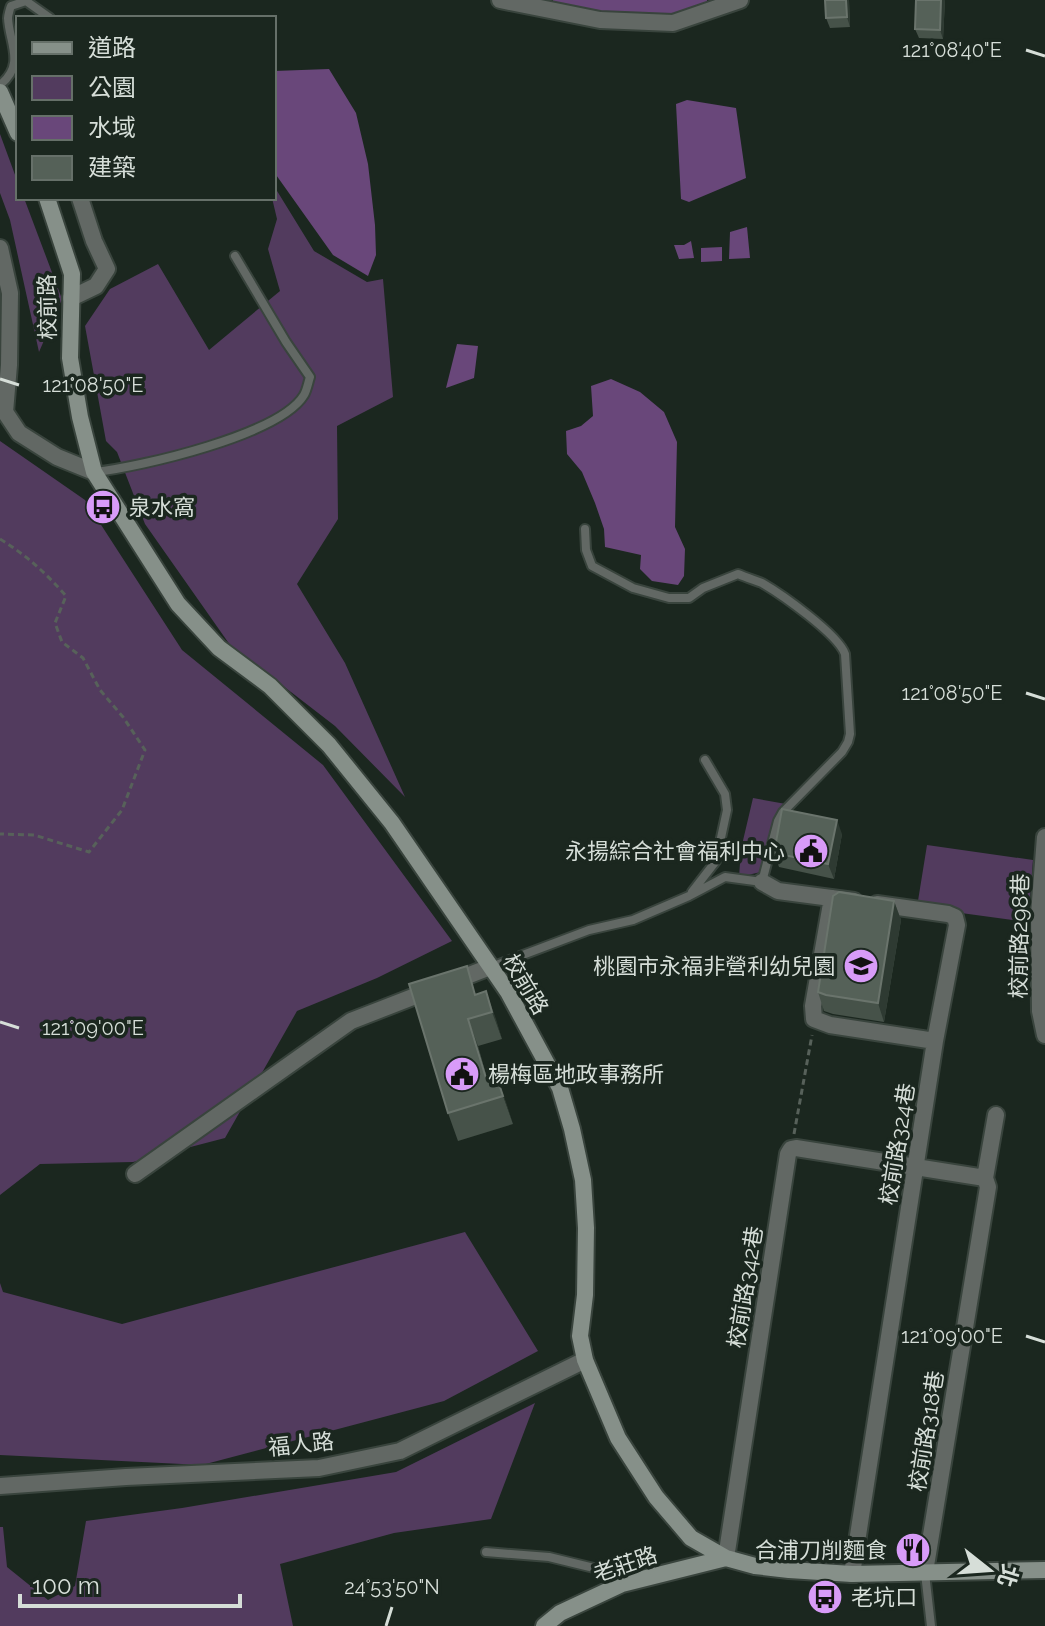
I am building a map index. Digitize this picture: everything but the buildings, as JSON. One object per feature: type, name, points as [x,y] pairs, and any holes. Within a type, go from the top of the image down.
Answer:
[{"type":"street","points":[[500,0],[600,20],[673,23],[740,0]]},
{"type":"street","points":[[0,92],[16,128]]},
{"type":"street","name":"校前路","points":[[48,200],[72,274],[70,358],[94,472],[178,604],[219,648],[270,686],[329,745],[392,823],[508,992],[560,1088],[583,1180],[585,1295],[580,1336],[585,1360],[618,1438],[656,1497],[691,1538],[726,1558],[755,1566],[852,1574],[1045,1570]]},
{"type":"street","points":[[71,298],[96,286],[107,269],[81,200]]},
{"type":"street","points":[[0,248],[10,293],[5,412],[19,433],[57,457],[94,472]]},
{"type":"street","name":"校前路298巷","points":[[1045,837],[1039,914],[1040,1011],[1045,1035]]},
{"type":"street","name":"校前路324巷","points":[[762,882],[778,891],[948,914],[955,917],[957,925],[935,1041],[852,1574]]},
{"type":"street","points":[[832,898],[813,1006],[814,1019],[830,1025],[935,1041]]},
{"type":"street","points":[[135,1174],[351,1021],[490,967]]},
{"type":"street","name":"校前路318巷","points":[[925,1572],[988,1187],[985,1178],[996,1115]]},
{"type":"street","points":[[791,1149],[985,1178]]},
{"type":"street","name":"校前路342巷","points":[[726,1558],[791,1149]]},
{"type":"street","name":"福人路","points":[[0,1486],[319,1468],[400,1451],[585,1360]]},
{"type":"street","name":"老莊路","points":[[544,1626],[560,1613],[622,1584],[726,1558]]},
{"type":"lane","points":[[0,85],[8,79],[14,65],[14,46],[8,18],[11,6],[26,1],[47,16]]},
{"type":"lane","points":[[94,472],[122,469],[227,441],[276,419],[303,396],[310,377],[235,256]]},
{"type":"lane","points":[[490,967],[589,930],[633,920],[725,877],[762,882],[783,812],[842,752],[850,734],[845,654],[828,632],[761,583],[738,574],[703,588],[689,598],[669,598],[633,588],[592,566],[586,550],[585,529]]},
{"type":"lane","points":[[689,896],[716,861],[727,810],[725,794],[705,760]]},
{"type":"lane","points":[[486,1552],[549,1557],[598,1569],[622,1584]]},
{"type":"lane","points":[[925,1572],[931,1626]]},
{"type":"path","points":[[0,539],[25,555],[66,596],[55,623],[62,642],[83,658],[100,690],[145,750],[122,810],[89,852],[34,835],[0,834]]},
{"type":"path","points":[[791,1149],[814,1019]]},
{"type":"green space","points":[[0,134],[16,178],[16,200],[25,200],[62,299],[39,352],[10,220],[0,193]]},
{"type":"green space","points":[[276,189],[314,251],[367,282],[383,279],[393,397],[337,426],[338,519],[297,584],[345,663],[405,797],[335,726],[230,645],[145,524],[117,452],[106,441],[85,326],[110,289],[158,264],[209,350],[280,291],[268,249],[277,219],[272,200],[276,200]]},
{"type":"green space","points":[[0,441],[85,500],[182,650],[323,765],[452,941],[377,978],[297,1011],[225,1138],[133,1162],[40,1164],[0,1195]]},
{"type":"green space","points":[[753,798],[786,804],[769,870],[739,877],[741,849]]},
{"type":"green space","points":[[927,845],[1033,860],[1028,922],[917,907]]},
{"type":"green space","points":[[465,1232],[538,1351],[444,1401],[202,1465],[0,1455],[0,1283],[3,1292],[122,1324]]},
{"type":"green space","points":[[535,1403],[491,1519],[394,1533],[280,1564],[293,1626],[0,1626],[0,1527],[3,1527],[7,1567],[48,1600],[75,1586],[86,1521],[396,1472]]},
{"type":"water","points":[[329,69],[356,113],[368,164],[375,225],[376,255],[368,276],[333,255],[276,175],[276,71]]},
{"type":"water","points":[[687,100],[736,108],[746,178],[689,202],[681,199],[676,104]]},
{"type":"water","points":[[747,227],[750,258],[729,259],[730,232]]},
{"type":"water","points":[[691,241],[694,258],[679,259],[674,245]]},
{"type":"water","points":[[722,247],[722,261],[701,262],[701,248]]},
{"type":"water","points":[[457,344],[478,346],[474,378],[446,388]]},
{"type":"water","points":[[611,379],[640,392],[664,412],[677,442],[675,527],[685,549],[684,576],[678,585],[652,581],[640,569],[641,555],[605,547],[604,529],[595,503],[582,472],[567,454],[566,431],[581,426],[593,416],[591,386]]},
{"type":"waterway","points":[[566,0],[598,7],[662,12],[694,0]]},
{"type":"place","name":"泉水窩","points":[[103,507]]},
{"type":"place","name":"永揚綜合社會福利中心","points":[[811,851]]},
{"type":"place","name":"桃園市永福非營利幼兒園","points":[[861,966]]},
{"type":"place","name":"楊梅區地政事務所","points":[[462,1074]]},
{"type":"place","name":"合浦刀削麵食","points":[[913,1550]]},
{"type":"place","name":"老坑口","points":[[825,1597]]}]
